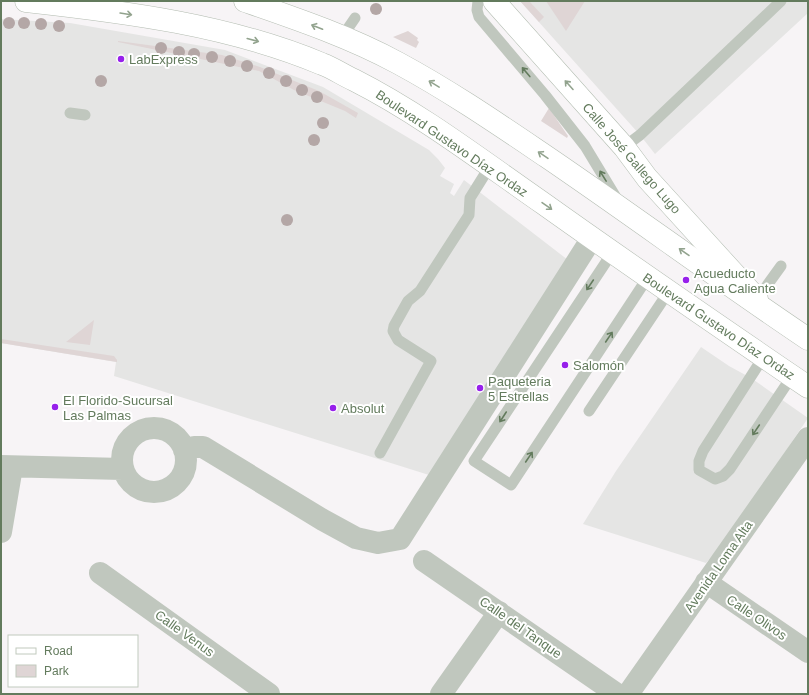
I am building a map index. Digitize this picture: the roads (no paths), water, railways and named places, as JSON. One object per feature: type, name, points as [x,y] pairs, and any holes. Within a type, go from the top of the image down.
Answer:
[{"type":"main road","name":"Boulevard Gustavo Díaz Ordaz","points":[[26,1],[88,4],[195,25],[262,43],[323,64],[381,94],[433,127],[648,278],[800,382]]},
{"type":"main road","points":[[245,1],[282,7],[397,62],[433,83],[479,111],[624,209],[808,339]]},
{"type":"main road","name":"Calle José Gallego Lugo","points":[[494,1],[624,147],[647,178],[764,307]]},
{"type":"street","points":[[184,450],[194,447],[203,447],[323,520],[356,538],[378,543],[400,539],[592,238]]},
{"type":"street","points":[[156,428],[167,431],[176,437],[183,445],[184,450],[186,456],[185,467],[181,477],[174,485],[164,490],[149,491],[135,486],[128,479],[123,469],[122,459],[128,440],[136,433],[146,429],[156,428]]},
{"type":"street","name":"Avenida Loma Alta","points":[[628,694],[706,582],[718,556],[808,438]]},
{"type":"street","points":[[1,532],[7,466],[123,469]]},
{"type":"street","name":"Calle del Tanque","points":[[424,561],[617,694]]},
{"type":"street","name":"Calle Venus","points":[[100,573],[269,694]]},
{"type":"street","name":"Calle Olivos","points":[[706,582],[808,652]]},
{"type":"street","points":[[441,694],[499,612]]},
{"type":"lane","points":[[478,1],[478,17],[544,94],[585,146],[624,209]]},
{"type":"lane","points":[[624,147],[640,135],[781,1]]},
{"type":"lane","points":[[342,37],[355,18]]},
{"type":"lane","points":[[70,113],[85,115]]},
{"type":"lane","points":[[380,453],[431,361],[398,340],[393,331],[394,326],[408,301],[420,291],[469,215],[470,198],[490,166]]},
{"type":"lane","points":[[612,252],[474,461],[511,485],[648,278]]},
{"type":"lane","points":[[764,307],[768,284],[781,266]]},
{"type":"lane","points":[[589,410],[669,291]]},
{"type":"lane","points":[[764,356],[703,451],[698,461],[699,470],[716,479],[722,476],[730,469],[800,382]]},
{"type":"place","name":"LabExpress","points":[[121,59]]},
{"type":"place","name":"Acueducto Agua Caliente","points":[[686,280]]},
{"type":"place","name":"Salomón","points":[[565,365]]},
{"type":"place","name":"Paqueteria 5 Estrellas","points":[[480,388]]},
{"type":"place","name":"El Florido-Sucursal Las Palmas","points":[[55,407]]},
{"type":"place","name":"Absolut","points":[[333,408]]}]
